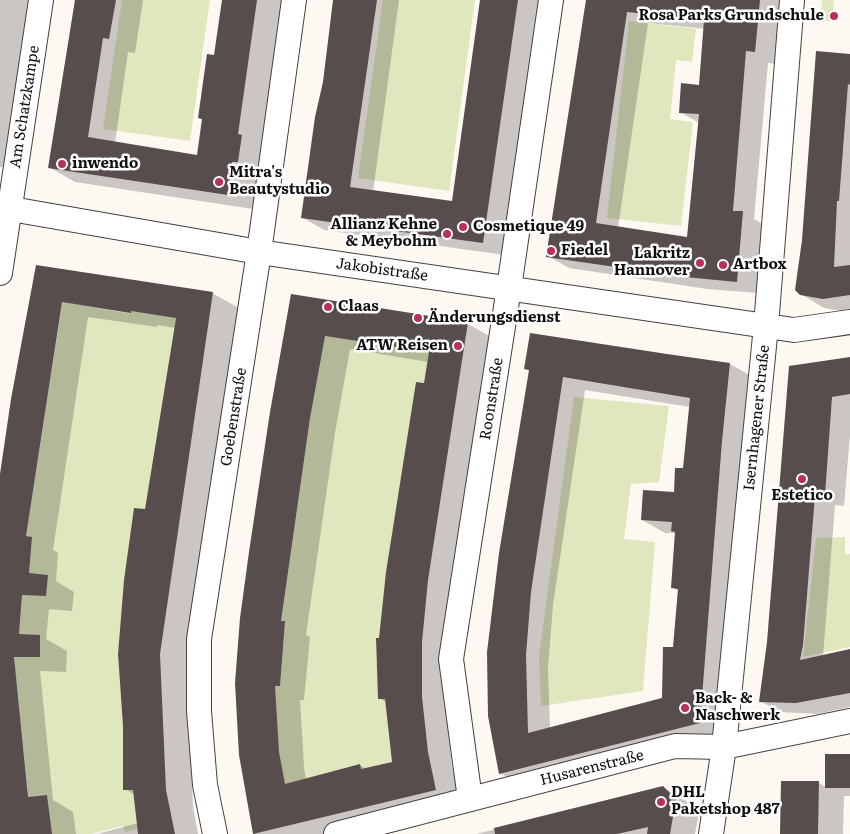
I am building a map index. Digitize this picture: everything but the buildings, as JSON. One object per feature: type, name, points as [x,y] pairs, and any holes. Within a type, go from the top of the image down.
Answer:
[{"type":"street","name":"Am Schatzkampe","points":[[0,273],[5,208],[41,0]]},
{"type":"street","name":"Goebenstraße","points":[[215,834],[206,785],[199,711],[200,639],[259,252],[294,0]]},
{"type":"street","name":"Roonstraße","points":[[470,798],[451,659],[509,288],[551,0]]},
{"type":"street","name":"Isernhagener Straße","points":[[711,834],[724,748],[766,326],[792,0]]},
{"type":"street","name":"Jakobistraße","points":[[5,208],[259,252],[794,330],[850,322]]},
{"type":"street","name":"Husarenstraße","points":[[336,834],[675,746],[724,748],[850,721]]},
{"type":"green space","points":[[122,0],[210,0],[190,141],[103,129]]},
{"type":"green space","points":[[383,0],[475,0],[449,191],[358,178]]},
{"type":"green space","points":[[822,0],[834,0],[832,21],[820,21]]},
{"type":"green space","points":[[629,21],[696,29],[692,62],[676,60],[670,119],[693,122],[681,226],[607,218]]},
{"type":"green space","points":[[63,299],[70,303],[130,314],[131,311],[176,315],[145,509],[134,508],[124,581],[118,654],[123,726],[124,790],[133,790],[137,829],[125,832],[123,826],[91,834],[33,834],[50,819],[47,795],[24,797],[28,791],[14,664],[15,657],[40,657],[40,635],[19,634],[22,601],[20,595],[46,596],[48,575],[29,573],[32,537],[26,536]]},
{"type":"green space","points":[[318,335],[429,352],[424,383],[416,382],[386,574],[379,638],[376,638],[378,699],[385,699],[392,762],[361,769],[359,764],[297,781],[281,789],[275,686],[280,686],[285,622],[281,621],[319,365]]},
{"type":"green space","points":[[574,397],[669,406],[659,482],[631,484],[624,539],[655,542],[643,691],[541,706],[539,656]]},
{"type":"green space","points":[[845,537],[845,554],[850,554],[850,647],[803,657],[816,538]]},
{"type":"place","name":"Rosa Parks Grundschule","points":[[834,16]]},
{"type":"place","name":"inwendo","points":[[62,164]]},
{"type":"place","name":"Mitra's Beautystudio","points":[[219,182]]},
{"type":"place","name":"Cosmetique 49","points":[[463,227]]},
{"type":"place","name":"Allianz Kehne & Meybohm","points":[[447,234]]},
{"type":"place","name":"Fiedel","points":[[551,251]]},
{"type":"place","name":"Lakritz Hannover","points":[[700,263]]},
{"type":"place","name":"Artbox","points":[[723,265]]},
{"type":"place","name":"Claas","points":[[328,307]]},
{"type":"place","name":"Änderungsdienst","points":[[418,318]]},
{"type":"place","name":"ATW Reisen","points":[[458,346]]},
{"type":"place","name":"Estetico","points":[[802,479]]},
{"type":"place","name":"Back- & Naschwerk","points":[[685,708]]},
{"type":"place","name":"DHL Paketshop 487","points":[[661,802]]}]
